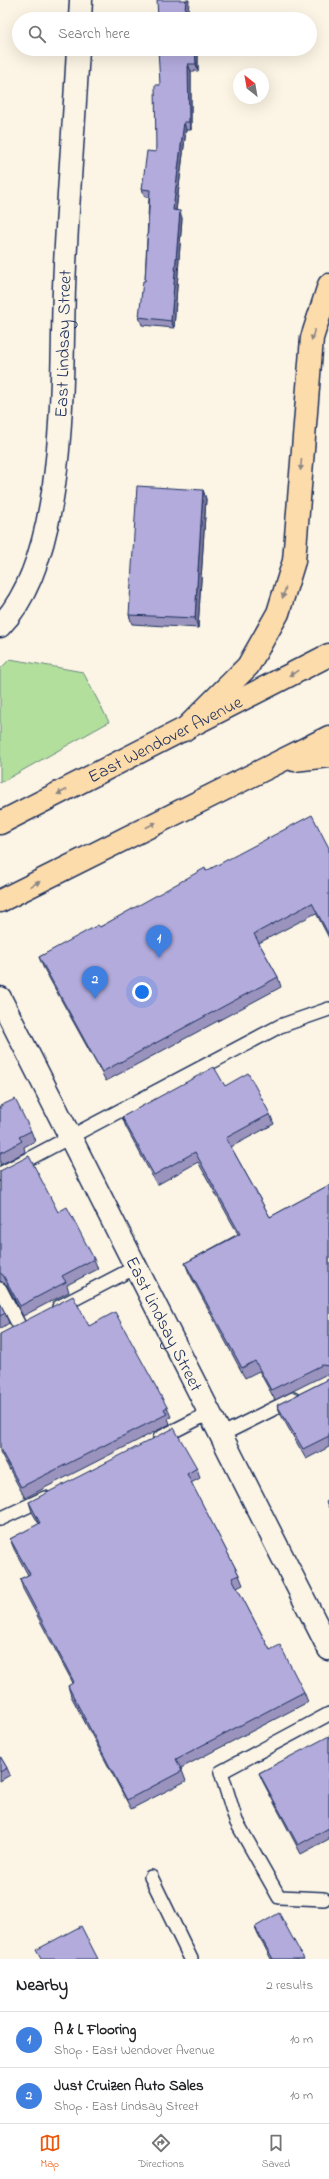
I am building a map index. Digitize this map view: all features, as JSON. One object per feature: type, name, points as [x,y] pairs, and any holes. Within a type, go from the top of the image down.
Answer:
[{"type":"highway","points":[[184,730],[248,666],[278,613],[294,561],[312,338],[329,285]]},
{"type":"highway","name":"East Wendover Avenue","points":[[0,823],[329,655]]},
{"type":"highway","points":[[0,901],[329,736]]},
{"type":"highway","points":[[277,762],[329,756]]},
{"type":"main road","points":[[80,12],[81,0]]},
{"type":"main road","name":"East Lindsay Street","points":[[0,626],[23,594],[36,564],[45,535],[52,494],[63,375],[64,287],[78,56]]},
{"type":"main road","name":"East Lindsay Street","points":[[0,998],[329,1649]]},
{"type":"lane","points":[[0,1174],[280,1026],[329,1009]]},
{"type":"lane","points":[[47,1313],[136,1267]]},
{"type":"lane","points":[[0,1289],[20,1327]]},
{"type":"lane","points":[[7,1334],[33,1320]]},
{"type":"lane","points":[[221,1435],[302,1395]]},
{"type":"lane","points":[[146,1446],[209,1413]]},
{"type":"lane","points":[[0,1519],[55,1493]]},
{"type":"lane","points":[[328,1902],[279,1897],[236,1821],[221,1772],[329,1714]]},
{"type":"lane","points":[[151,1877],[191,1959]]},
{"type":"green space","points":[[10,659],[83,672],[109,722],[0,783],[0,669]]},
{"type":"building","points":[[157,0],[186,0],[185,12],[158,12]]},
{"type":"building","points":[[158,56],[195,56],[196,64],[188,64],[189,122],[184,122],[173,210],[180,211],[171,321],[139,317],[143,281],[145,281],[150,190],[142,189],[147,151],[156,152],[155,85],[160,85]]},
{"type":"building","points":[[137,486],[203,490],[195,618],[129,615]]},
{"type":"building","points":[[312,815],[329,848],[329,935],[312,903],[254,934],[278,977],[102,1072],[39,957],[98,925],[100,927],[205,868],[206,871]]},
{"type":"building","points":[[214,1067],[225,1086],[248,1073],[270,1114],[226,1138],[270,1217],[329,1185],[329,1366],[322,1365],[271,1390],[255,1361],[242,1368],[185,1263],[240,1234],[195,1152],[154,1175],[122,1117]]},
{"type":"building","points":[[15,1099],[31,1131],[19,1137],[22,1141],[0,1153],[0,1106]]},
{"type":"building","points":[[29,1156],[58,1212],[67,1207],[94,1259],[62,1276],[66,1282],[20,1306],[3,1275],[0,1273],[0,1171]]},
{"type":"building","points":[[73,1296],[89,1326],[115,1312],[167,1407],[164,1409],[167,1414],[21,1487],[0,1449],[0,1334]]},
{"type":"building","points":[[0,1303],[5,1313],[0,1316]]},
{"type":"building","points":[[329,1379],[329,1436],[303,1449],[277,1405]]},
{"type":"building","points":[[174,1428],[197,1468],[187,1474],[239,1575],[232,1578],[270,1650],[280,1645],[304,1692],[176,1759],[182,1771],[127,1800],[68,1686],[74,1682],[20,1579],[30,1574],[10,1539],[40,1523],[29,1502]]},
{"type":"building","points":[[329,1500],[329,1508],[326,1502]]},
{"type":"building","points":[[329,1736],[329,1828],[298,1845],[259,1773]]},
{"type":"building","points":[[0,1756],[7,1768],[0,1772]]},
{"type":"building","points":[[279,1913],[304,1959],[273,1959],[255,1927]]},
{"type":"building","points":[[81,1926],[98,1959],[41,1959],[36,1950]]},
{"type":"place","name":"A & L Flooring","points":[[159,958]]},
{"type":"place","name":"Just Cruizen Auto Sales","points":[[95,999]]}]
